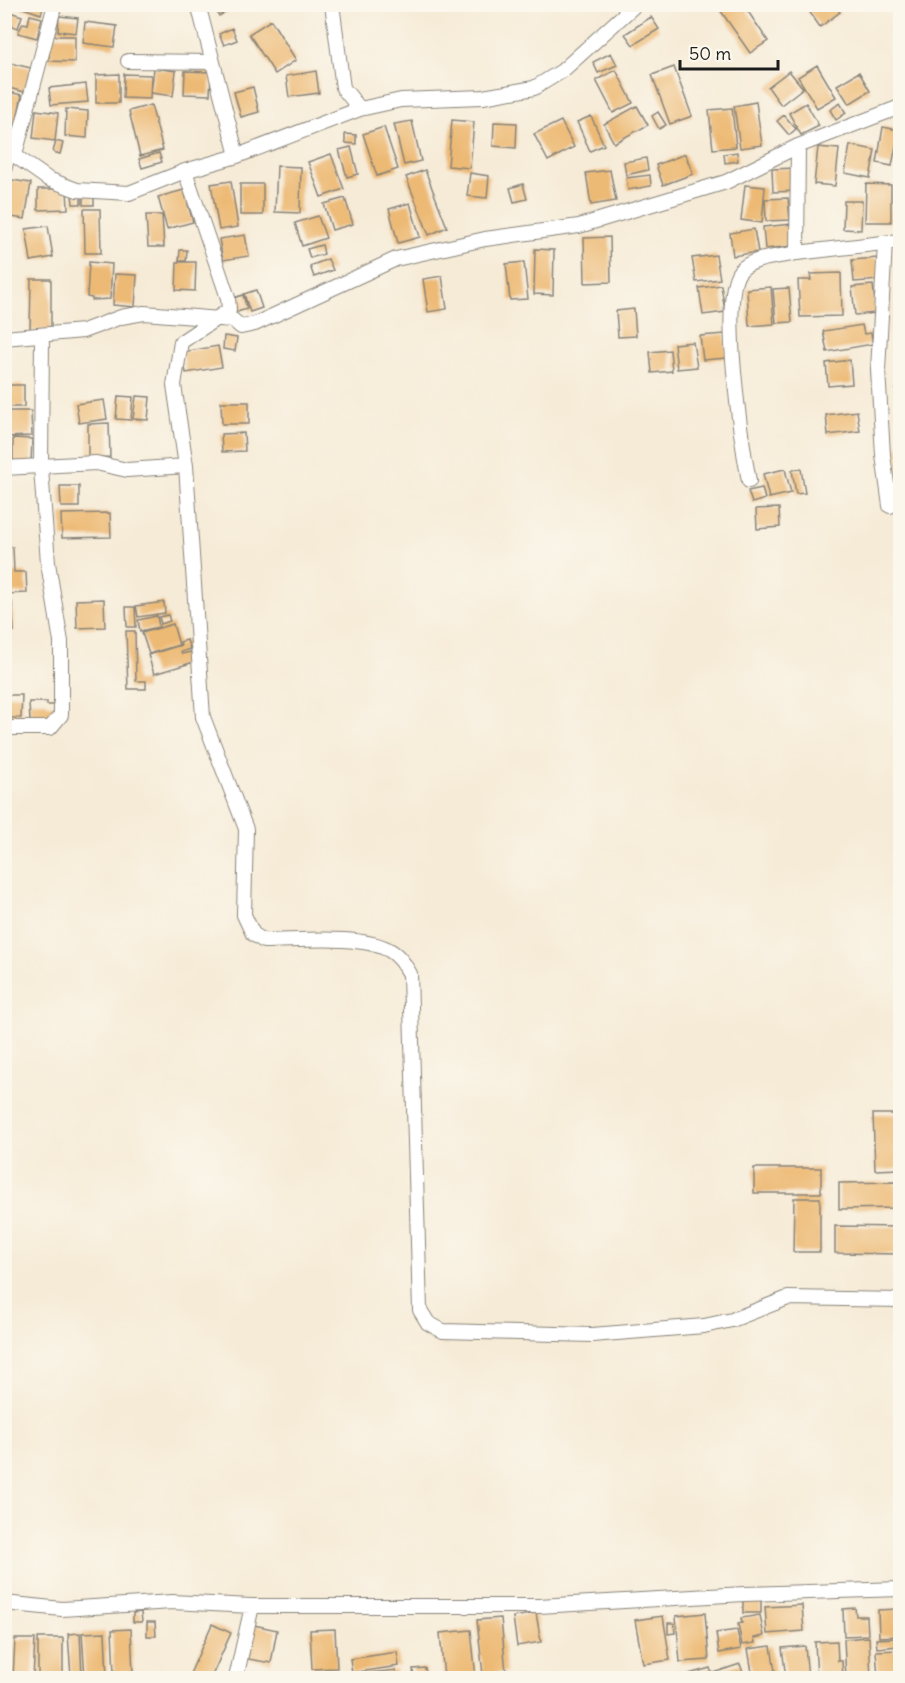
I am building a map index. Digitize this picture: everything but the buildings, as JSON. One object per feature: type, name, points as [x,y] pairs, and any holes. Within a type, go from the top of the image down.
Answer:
[{"type":"street","points":[[4,171],[55,4]]},
{"type":"street","points":[[198,4],[237,156]]},
{"type":"street","points":[[332,4],[343,88],[360,109]]},
{"type":"street","points":[[10,151],[48,180],[77,190],[129,193],[185,171],[237,156],[360,109],[401,100],[483,97],[534,88],[562,71],[636,4]]},
{"type":"street","points":[[128,61],[213,62]]},
{"type":"street","points":[[185,171],[228,298],[231,315],[241,327],[255,324],[396,259],[485,239],[579,226],[726,182],[798,146],[900,107]]},
{"type":"street","points":[[797,253],[798,146]]},
{"type":"street","points":[[748,481],[732,366],[734,286],[739,272],[748,264],[797,253],[900,241]]},
{"type":"street","points":[[885,243],[878,370],[883,455],[890,506]]},
{"type":"street","points":[[4,338],[83,331],[120,317],[144,313],[212,321]]},
{"type":"street","points":[[231,315],[212,321],[181,342],[176,358],[174,385],[186,466],[204,717],[246,829],[243,906],[247,924],[253,934],[264,941],[352,942],[388,949],[396,955],[410,974],[420,1310],[428,1323],[443,1331],[592,1335],[704,1326],[732,1320],[788,1298],[900,1300]]},
{"type":"street","points":[[4,729],[50,728],[61,715],[61,642],[48,563],[41,468],[42,336]]},
{"type":"street","points":[[4,468],[41,468],[96,463],[127,470],[186,466]]},
{"type":"street","points":[[4,1603],[62,1609],[172,1602],[252,1606],[539,1606],[660,1598],[900,1589]]},
{"type":"street","points":[[236,1678],[252,1606]]}]
